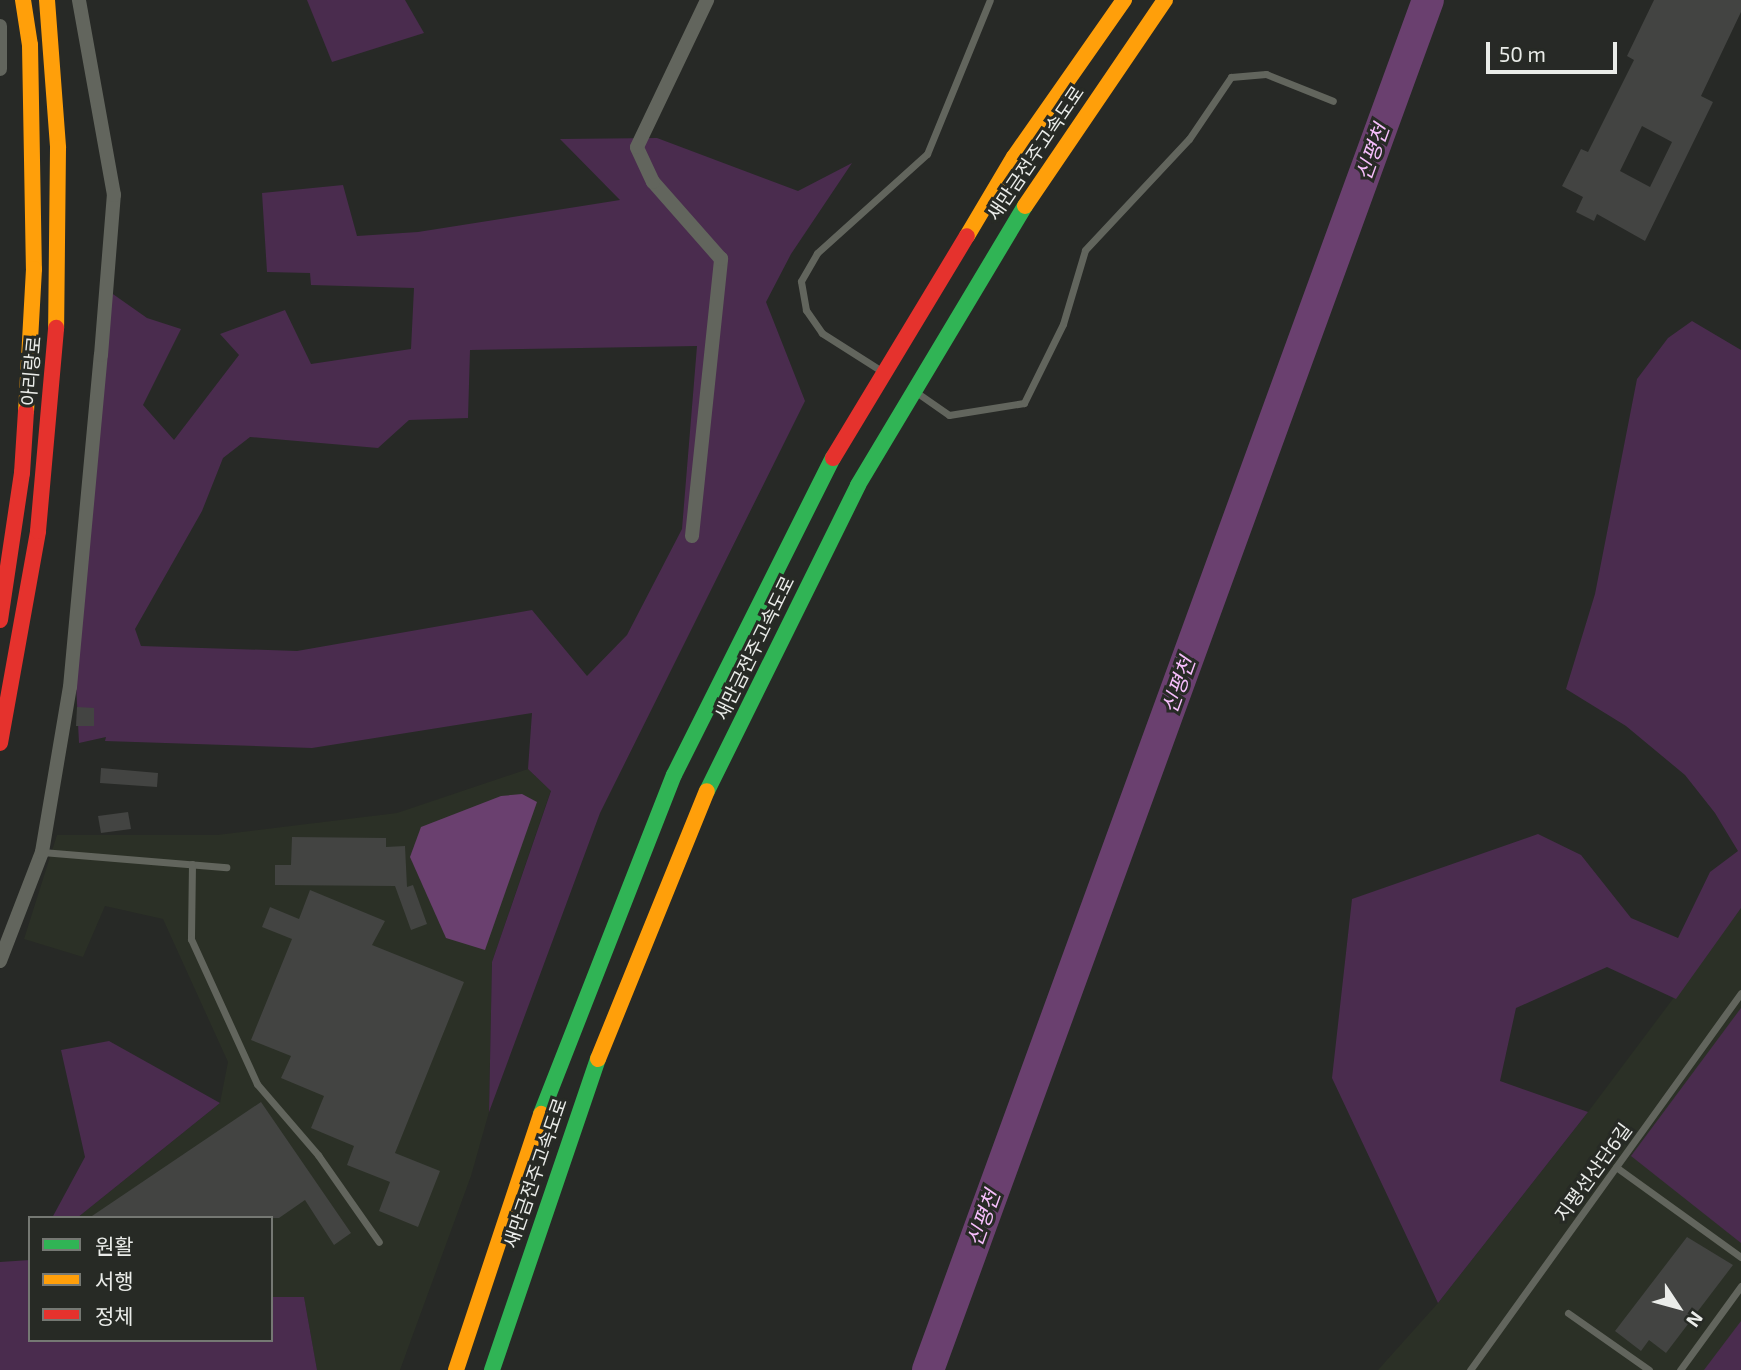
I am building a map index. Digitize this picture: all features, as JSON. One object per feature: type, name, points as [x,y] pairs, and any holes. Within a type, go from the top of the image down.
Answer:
[{"type":"highway","name":"아리랑로","points":[[0,620],[22,473],[34,269],[30,45],[23,0]]},
{"type":"highway","name":"아리랑로","points":[[0,743],[38,531],[56,326],[58,148],[47,0]]},
{"type":"highway","name":"새만금전주고속도로","points":[[456,1370],[496,1239],[576,1015],[674,775],[833,458],[1014,157],[1124,0]]},
{"type":"highway","name":"새만금전주고속도로","points":[[492,1370],[529,1252],[612,1018],[701,803],[858,485],[1000,243],[1165,0]]},
{"type":"street","points":[[0,961],[42,852],[70,687],[114,195],[79,0]]},
{"type":"street","points":[[692,536],[721,259],[653,182],[637,147],[707,0]]},
{"type":"street","points":[[0,26],[0,69]]},
{"type":"lane","points":[[884,373],[822,332],[806,310],[802,281],[817,253],[927,154],[990,0]]},
{"type":"lane","points":[[913,390],[949,415],[1024,403],[1063,324],[1085,250],[1189,139],[1231,78],[1266,74],[1333,101]]},
{"type":"lane","points":[[42,852],[226,867]]},
{"type":"lane","points":[[192,864],[191,939],[257,1084],[318,1155],[379,1242]]},
{"type":"lane","name":"지평선산단6길","points":[[1470,1370],[1741,993]]},
{"type":"lane","points":[[1616,1167],[1741,1257]]},
{"type":"lane","points":[[1680,1370],[1741,1286]]},
{"type":"lane","points":[[1568,1313],[1649,1370]]},
{"type":"shaded area","points":[[307,0],[405,0],[424,33],[332,62]]},
{"type":"shaded area","points":[[657,138],[798,191],[852,163],[791,254],[766,302],[805,401],[600,813],[489,1112],[492,962],[551,791],[528,769],[532,713],[312,748],[105,741],[106,737],[79,743],[76,684],[110,292],[147,318],[181,329],[143,405],[174,440],[239,355],[220,334],[285,310],[311,364],[411,349],[414,288],[311,285],[310,273],[267,272],[262,193],[343,185],[357,236],[418,232],[620,200],[560,139]],"holes":[[[697,346],[682,529],[627,635],[587,676],[532,610],[297,651],[141,646],[135,629],[202,511],[223,458],[250,437],[378,448],[409,420],[468,418],[470,350]]]},
{"type":"shaded area","points":[[1692,321],[1741,350],[1741,908],[1676,999],[1607,967],[1516,1008],[1500,1081],[1588,1112],[1438,1303],[1332,1078],[1352,899],[1538,834],[1581,855],[1631,918],[1678,938],[1710,872],[1738,851],[1715,813],[1685,775],[1626,726],[1566,689],[1595,594],[1637,379],[1668,338]]},
{"type":"shaded area","points":[[528,769],[551,790],[492,962],[489,1112],[471,1176],[400,1370],[317,1370],[304,1298],[273,1297],[273,1216],[79,1216],[220,1103],[228,1062],[163,919],[105,906],[83,957],[24,939],[57,835],[217,835],[397,813]]},
{"type":"shaded area","points":[[522,794],[537,802],[485,950],[446,938],[410,857],[421,827],[501,796]]},
{"type":"shaded area","points":[[1741,908],[1741,1370],[1378,1370],[1438,1303],[1588,1112]]},
{"type":"shaded area","points":[[1741,1008],[1741,1243],[1631,1156]]},
{"type":"shaded area","points":[[109,1041],[220,1103],[79,1216],[53,1216],[85,1157],[61,1050]]},
{"type":"shaded area","points":[[28,1260],[28,1342],[273,1342],[273,1297],[304,1297],[317,1370],[0,1370],[0,1262]]},
{"type":"shaded area","points":[[1741,1321],[1741,1370],[1704,1370]]},
{"type":"building","points":[[1654,0],[1741,0],[1741,12],[1701,96],[1713,102],[1645,241],[1597,214],[1594,221],[1576,212],[1583,197],[1562,186],[1581,149],[1588,152],[1634,60],[1627,56]],"holes":[[[1642,126],[1672,142],[1650,187],[1620,171]]]},
{"type":"building","points":[[77,707],[94,708],[94,726],[76,726]]},
{"type":"building","points":[[101,768],[158,773],[157,787],[100,783]]},
{"type":"building","points":[[128,812],[131,829],[101,833],[98,816]]},
{"type":"building","points":[[292,837],[386,838],[386,847],[405,846],[407,887],[413,885],[427,924],[411,930],[395,886],[275,885],[275,865],[291,865]]},
{"type":"building","points":[[310,890],[385,921],[372,945],[464,982],[395,1153],[440,1171],[418,1227],[379,1211],[390,1182],[347,1165],[354,1146],[311,1128],[324,1096],[281,1078],[291,1056],[251,1040],[292,939],[262,927],[270,907],[299,919]]},
{"type":"building","points":[[261,1102],[351,1233],[334,1245],[305,1200],[279,1218],[92,1216]]},
{"type":"building","points":[[1687,1237],[1733,1265],[1666,1353],[1649,1340],[1641,1351],[1615,1331]]},
{"type":"waterway","name":"신평천","points":[[928,1370],[1428,0]]},
{"type":"traffic: fast","points":[[707,791],[858,485],[1025,206]]},
{"type":"traffic: fast","points":[[541,1114],[674,775],[833,458]]},
{"type":"traffic: fast","points":[[492,1370],[598,1059]]},
{"type":"traffic: slow","points":[[23,0],[30,45],[34,269],[26,411]]},
{"type":"traffic: slow","points":[[47,0],[58,148],[56,328]]},
{"type":"traffic: slow","points":[[967,236],[1014,157],[1124,0]]},
{"type":"traffic: slow","points":[[1025,206],[1165,0]]},
{"type":"traffic: slow","points":[[598,1059],[707,791]]},
{"type":"traffic: slow","points":[[456,1370],[541,1114]]},
{"type":"traffic: jam","points":[[833,458],[967,236]]},
{"type":"traffic: jam","points":[[0,743],[38,531],[56,328]]},
{"type":"traffic: jam","points":[[0,620],[22,473],[26,411]]}]
